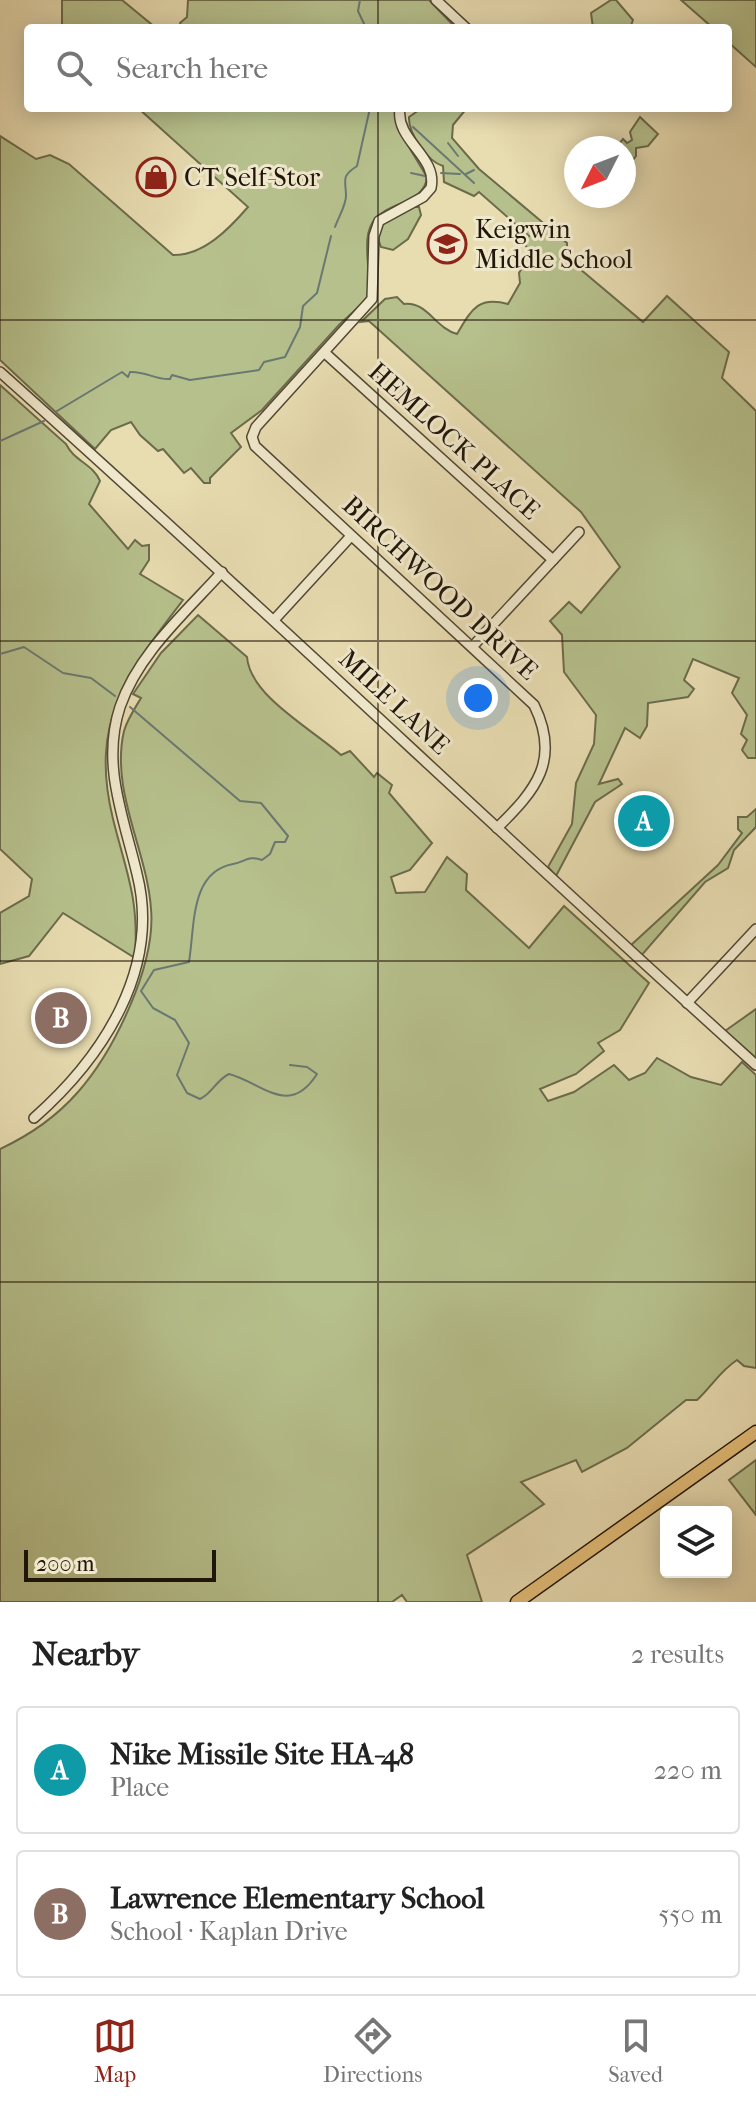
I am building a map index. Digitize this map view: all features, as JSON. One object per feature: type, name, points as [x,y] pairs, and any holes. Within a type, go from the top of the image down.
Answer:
[{"type":"main road","points":[[517,1602],[698,1477],[756,1432]]},
{"type":"street","points":[[436,0],[460,24]]},
{"type":"street","points":[[325,353],[372,299],[374,236],[379,221],[423,197],[432,186],[427,164],[402,128],[400,112]]},
{"type":"street","name":"BIRCHWOOD DRIVE","points":[[325,353],[256,427],[252,437],[255,446],[534,705],[546,745],[540,776],[533,789],[497,828]]},
{"type":"street","name":"HEMLOCK PLACE","points":[[325,353],[553,560]]},
{"type":"street","name":"MILE LANE","points":[[0,372],[222,572],[756,1065]]},
{"type":"street","points":[[473,646],[579,532]]},
{"type":"street","points":[[274,620],[351,536]]},
{"type":"street","points":[[34,1118],[90,1061],[139,961],[143,906],[114,781],[113,754],[120,707],[146,658],[222,572]]},
{"type":"street","points":[[687,1003],[756,929]]},
{"type":"green space","points":[[62,0],[122,0],[151,24],[62,24]]},
{"type":"green space","points":[[188,0],[429,0],[452,24],[180,24],[187,17]]},
{"type":"green space","points":[[616,0],[633,20],[632,24],[592,24],[591,13]]},
{"type":"green space","points":[[681,0],[756,0],[756,67],[732,46],[732,24],[708,24]]},
{"type":"green space","points":[[142,112],[396,112],[398,129],[427,177],[420,192],[381,213],[370,227],[366,300],[339,325],[262,410],[231,433],[241,447],[210,478],[210,483],[204,483],[191,468],[184,473],[163,449],[158,451],[140,435],[131,422],[111,430],[95,449],[0,360],[0,136],[36,159],[50,155],[69,164],[173,255],[205,246],[248,207]]},
{"type":"green space","points":[[416,112],[464,112],[453,125],[452,138],[479,169],[567,243],[567,258],[643,322],[667,296],[729,352],[722,378],[756,411],[756,758],[748,758],[742,750],[747,740],[741,734],[747,715],[732,693],[739,678],[693,659],[684,680],[694,689],[688,697],[648,703],[647,726],[640,738],[625,728],[599,784],[618,779],[622,784],[595,802],[556,876],[548,867],[572,824],[576,783],[594,744],[596,715],[564,672],[562,635],[550,621],[569,602],[581,613],[620,567],[581,512],[369,321],[361,322],[385,299],[397,297],[404,304],[419,307],[457,334],[467,318],[483,303],[508,304],[520,283],[519,273],[530,254],[524,242],[529,236],[479,192],[474,196],[444,182],[443,166],[425,153],[415,138],[409,117]]},
{"type":"green space","points":[[640,117],[658,134],[648,146],[636,148],[636,136],[631,136],[630,132]]},
{"type":"green space","points":[[413,207],[419,207],[421,215],[408,239],[393,250],[381,247],[377,236],[383,223]]},
{"type":"green space","points":[[0,385],[97,475],[100,481],[89,504],[128,549],[135,540],[142,546],[149,545],[149,560],[140,574],[183,600],[145,651],[118,700],[106,754],[113,819],[133,902],[135,958],[63,913],[29,956],[0,964],[0,913],[29,896],[32,879],[0,849]]},
{"type":"green space","points":[[198,615],[247,657],[259,685],[284,711],[341,755],[350,751],[374,777],[377,773],[392,785],[389,793],[432,843],[410,870],[391,877],[396,893],[425,892],[447,857],[467,874],[466,890],[529,948],[564,906],[649,983],[620,1030],[598,1043],[604,1051],[576,1074],[540,1089],[548,1101],[574,1092],[614,1065],[629,1080],[645,1073],[657,1058],[691,1077],[721,1085],[742,1062],[756,1075],[756,1368],[744,1366],[737,1360],[697,1400],[686,1400],[627,1448],[582,1472],[576,1460],[521,1482],[544,1504],[467,1555],[482,1602],[407,1602],[402,1595],[392,1602],[0,1602],[0,1149],[42,1125],[78,1092],[118,1031],[140,981],[151,931],[151,909],[125,798],[121,753],[124,731],[141,698],[133,694],[161,653]]},
{"type":"green space","points":[[756,809],[756,827],[734,850],[728,868],[705,882],[641,956],[629,947],[718,865],[742,833],[738,829],[738,817],[747,817]]},
{"type":"green space","points":[[756,1009],[756,1058],[725,1031]]},
{"type":"green space","points":[[756,1460],[756,1515],[729,1480]]},
{"type":"waterway","points":[[360,0],[358,11],[364,24]]},
{"type":"waterway","points":[[335,227],[345,202],[346,178],[357,166],[369,112]]},
{"type":"waterway","points":[[413,127],[474,183]]},
{"type":"waterway","points":[[448,143],[458,156]]},
{"type":"waterway","points":[[466,174],[474,170]]},
{"type":"waterway","points":[[411,173],[425,176]]},
{"type":"waterway","points":[[441,173],[460,174]]},
{"type":"waterway","points":[[57,411],[122,372],[128,377],[130,372],[135,372],[165,379],[170,379],[172,375],[190,380],[259,370],[264,362],[285,357],[300,327],[303,306],[317,293],[331,236]]},
{"type":"waterway","points":[[0,441],[44,421]]},
{"type":"waterway","points":[[0,654],[24,647],[63,673],[91,678],[115,696]]},
{"type":"waterway","points":[[130,707],[240,801],[261,803],[288,836],[285,842],[275,842],[270,854],[262,860],[247,859],[219,869],[209,877],[197,902],[189,962],[154,970],[141,991],[153,1008],[175,1020],[189,1043],[177,1075],[187,1093],[200,1099],[229,1074],[286,1096],[307,1087],[317,1074],[307,1067],[290,1065]]},
{"type":"place","name":"CT Self-Stor","points":[[156,177]]},
{"type":"place","name":"Keigwin Middle School","points":[[447,244]]},
{"type":"place","name":"Nike Missile Site HA-48","points":[[644,821]]},
{"type":"place","name":"Lawrence Elementary School","points":[[61,1018]]}]
